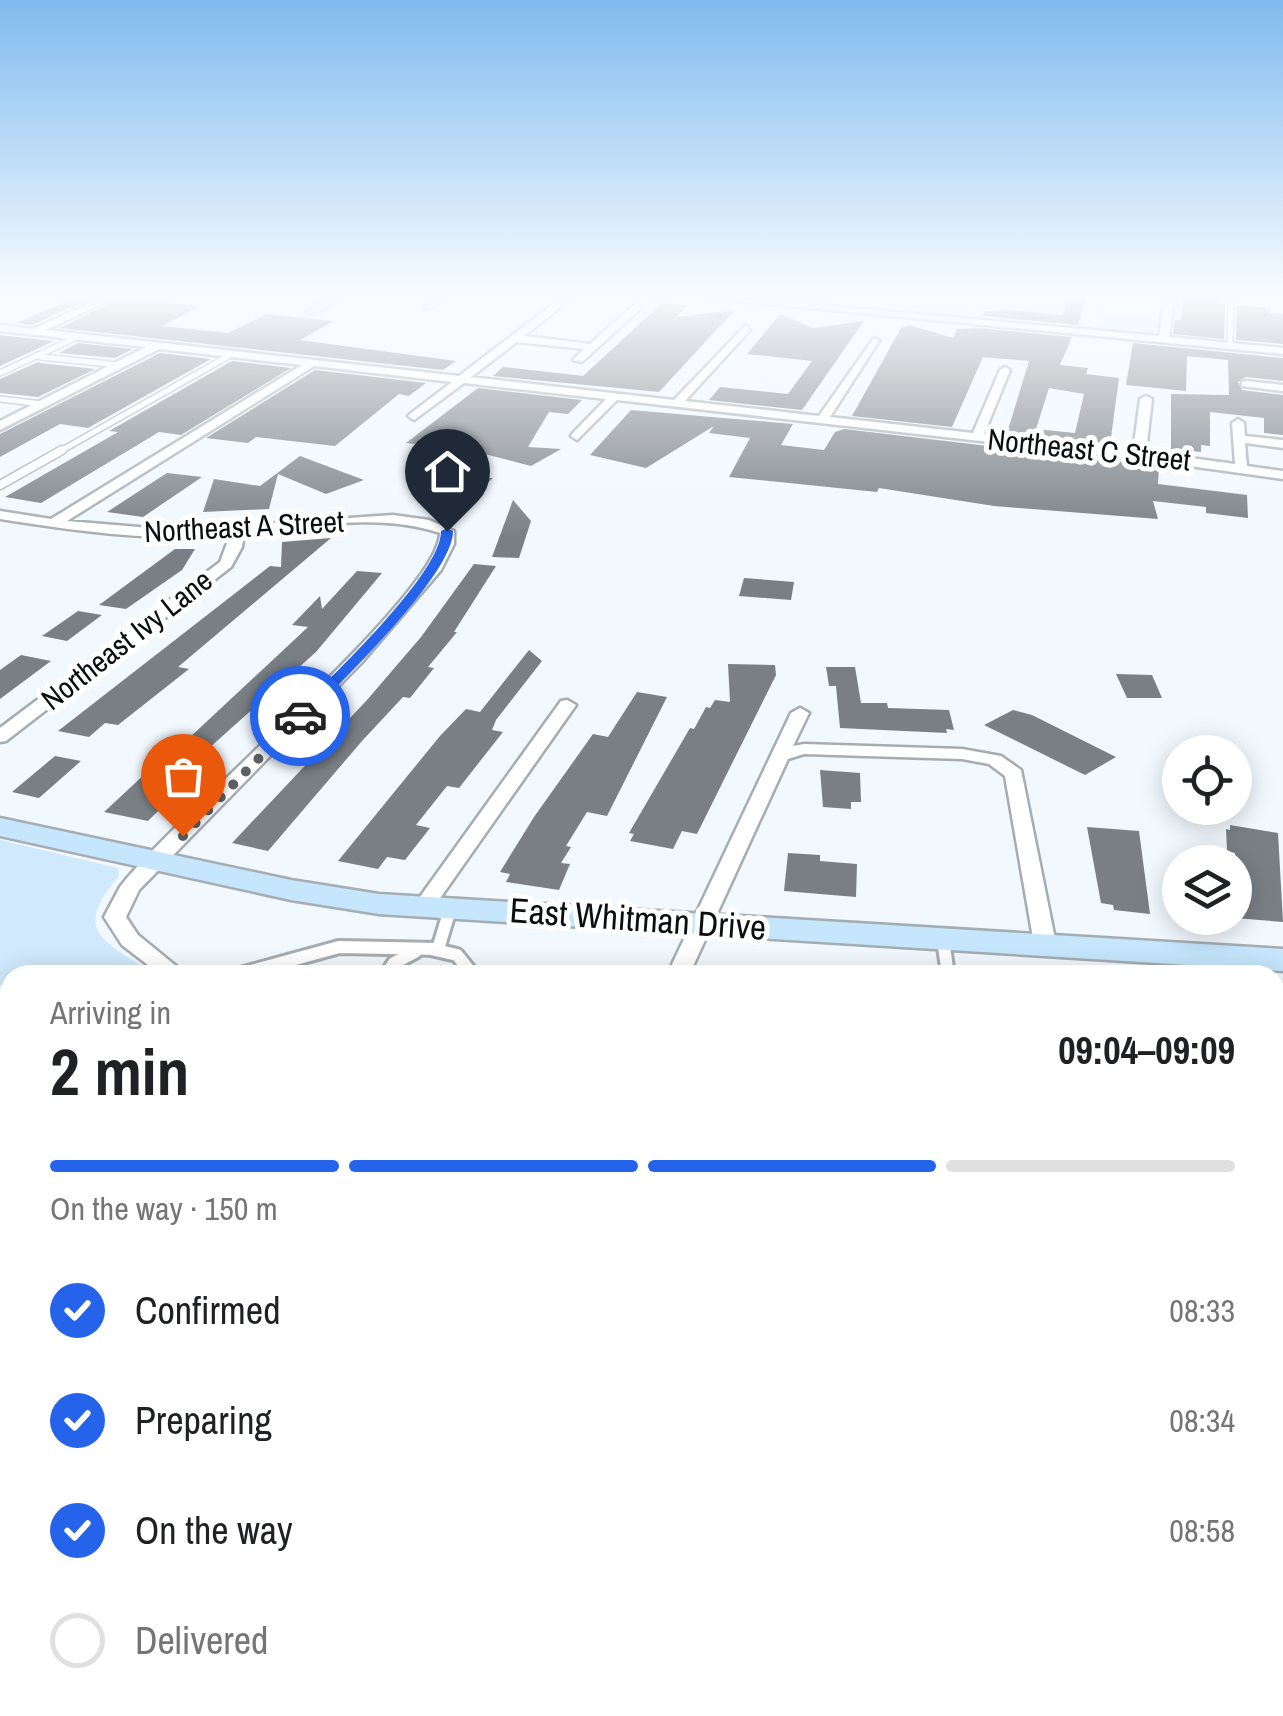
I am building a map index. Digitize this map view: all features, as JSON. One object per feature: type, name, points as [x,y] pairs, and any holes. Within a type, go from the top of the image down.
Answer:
[{"type":"main road","name":"East Whitman Drive","points":[[0,827],[379,904],[1283,960]]},
{"type":"street","points":[[0,426],[95,377]]},
{"type":"street","points":[[54,523],[291,377]]},
{"type":"street","name":"Northeast C Street","points":[[440,377],[1139,455],[1283,475]]},
{"type":"street","points":[[414,416],[462,377]]},
{"type":"street","points":[[677,404],[701,377]]},
{"type":"street","points":[[822,420],[851,377]]},
{"type":"street","points":[[978,437],[1001,377]]},
{"type":"street","points":[[1246,384],[1283,388]]},
{"type":"street","points":[[576,436],[614,396]]},
{"type":"street","points":[[1139,455],[1146,399]]},
{"type":"street","points":[[1238,423],[1241,467]]},
{"type":"street","points":[[1239,440],[1283,444]]},
{"type":"street","name":"Northeast A Street","points":[[0,514],[124,533],[237,532],[393,511],[430,521],[447,531],[447,544],[436,567],[356,659],[158,861]]},
{"type":"street","name":"Northeast Ivy Lane","points":[[0,738],[226,564],[237,532]]},
{"type":"street","points":[[438,906],[567,705]]},
{"type":"street","points":[[683,965],[800,713]]},
{"type":"street","points":[[781,755],[804,749],[962,754],[995,760],[1014,774],[1045,944]]},
{"type":"street","points":[[158,861],[130,886],[115,917],[130,940],[163,965]]},
{"type":"lane","points":[[0,485],[191,377]]},
{"type":"lane","points":[[0,399],[42,404]]},
{"type":"lane","points":[[438,906],[438,949]]},
{"type":"lane","points":[[943,938],[947,965]]},
{"type":"lane","points":[[273,965],[339,947],[438,949],[459,955],[469,965]]},
{"type":"lane","points":[[395,965],[402,957],[438,949]]},
{"type":"shaded area","points":[[0,840],[118,868],[119,876],[106,893],[95,920],[104,939],[140,965],[0,965]]},
{"type":"building","points":[[79,377],[38,397],[0,393],[0,379]]},
{"type":"building","points":[[112,377],[179,377],[88,428],[60,424],[0,457],[0,434]]},
{"type":"building","points":[[204,377],[276,377],[181,435],[159,432],[41,503],[5,497],[118,432],[109,431]]},
{"type":"building","points":[[304,377],[375,377],[426,383],[409,396],[399,394],[335,446],[256,437],[248,443],[206,438]]},
{"type":"building","points":[[504,377],[673,377],[659,392]]},
{"type":"building","points":[[800,377],[825,377],[802,410],[709,400],[720,387],[788,394]]},
{"type":"building","points":[[874,377],[974,377],[952,427],[852,416]]},
{"type":"building","points":[[1024,377],[1119,378],[1110,445],[1007,433]],"holes":[[[1049,388],[1084,394],[1075,433],[1036,429]]]},
{"type":"building","points":[[1127,377],[1186,377],[1186,391],[1126,385]]},
{"type":"building","points":[[1228,377],[1246,377],[1238,382],[1242,390],[1283,395],[1283,435],[1264,433],[1264,418],[1210,412],[1210,446],[1201,445],[1201,452],[1171,449],[1171,394],[1229,395]]},
{"type":"building","points":[[1247,377],[1283,377],[1283,381]]},
{"type":"building","points":[[478,388],[582,400],[568,414],[549,412],[528,447],[561,449],[531,466],[477,452],[406,443]]},
{"type":"building","points":[[631,410],[793,424],[781,445],[824,450],[835,432],[844,429],[1159,466],[1158,484],[1247,495],[1248,518],[1206,513],[1206,507],[1153,501],[1158,519],[994,506],[879,488],[877,492],[729,477],[750,438],[709,433],[714,426],[646,468],[590,455]]},
{"type":"building","points":[[300,456],[364,480],[326,494],[278,474],[269,509],[203,512],[214,479],[260,486]]},
{"type":"building","points":[[167,473],[202,477],[143,517],[107,512]]},
{"type":"building","points":[[465,478],[493,478],[471,498],[446,495]]},
{"type":"building","points":[[513,500],[531,521],[519,558],[492,557]]},
{"type":"building","points":[[331,538],[178,667],[189,669],[118,725],[105,723],[89,737],[58,731],[270,566],[281,567],[282,542]]},
{"type":"building","points":[[175,549],[195,549],[182,570],[126,609],[99,605]]},
{"type":"building","points":[[474,564],[496,566],[457,632],[428,667],[434,668],[410,698],[403,697],[362,741],[268,851],[232,843],[367,700],[421,637]]},
{"type":"building","points":[[357,571],[382,573],[316,652],[198,758],[173,753],[308,627],[292,625],[320,596],[322,609]]},
{"type":"building","points":[[744,578],[794,582],[791,600],[739,596]]},
{"type":"building","points":[[78,611],[102,615],[67,641],[42,636]]},
{"type":"building","points":[[529,650],[542,661],[496,720],[492,730],[503,732],[459,788],[447,786],[416,825],[430,828],[405,860],[387,857],[378,869],[338,861],[440,736],[466,709],[480,712]]},
{"type":"building","points":[[21,655],[51,661],[0,699],[0,670]]},
{"type":"building","points":[[728,664],[775,665],[776,675],[697,834],[682,831],[673,849],[630,841],[634,834],[629,833],[690,728],[694,729],[706,707],[710,708],[715,700],[730,702]]},
{"type":"building","points":[[826,667],[855,667],[861,703],[949,710],[954,730],[946,729],[947,733],[840,728],[836,686],[829,686]]},
{"type":"building","points":[[1116,674],[1152,675],[1162,698],[1127,698]]},
{"type":"building","points":[[637,692],[667,697],[607,816],[587,812],[566,846],[571,847],[561,863],[570,864],[559,890],[506,882],[510,874],[500,872],[534,817],[593,734],[608,737]]},
{"type":"building","points":[[1013,710],[1032,715],[1116,757],[1085,775],[984,725]]},
{"type":"building","points":[[55,756],[81,761],[39,798],[12,792]]},
{"type":"building","points":[[820,770],[860,773],[861,802],[851,802],[851,809],[823,807]]},
{"type":"building","points":[[147,772],[171,776],[147,799],[166,803],[148,821],[104,812]]},
{"type":"building","points":[[1230,825],[1278,833],[1283,922],[1252,919],[1252,845],[1227,845],[1226,829],[1230,830]]},
{"type":"building","points":[[1087,827],[1139,831],[1150,914],[1114,910],[1113,905],[1101,903]]},
{"type":"building","points":[[788,853],[820,855],[820,861],[857,864],[856,897],[784,891]]},
{"type":"way so far","points":[[183,836],[300,716]]},
{"type":"route","points":[[300,716],[436,567],[447,544],[447,531]]}]
